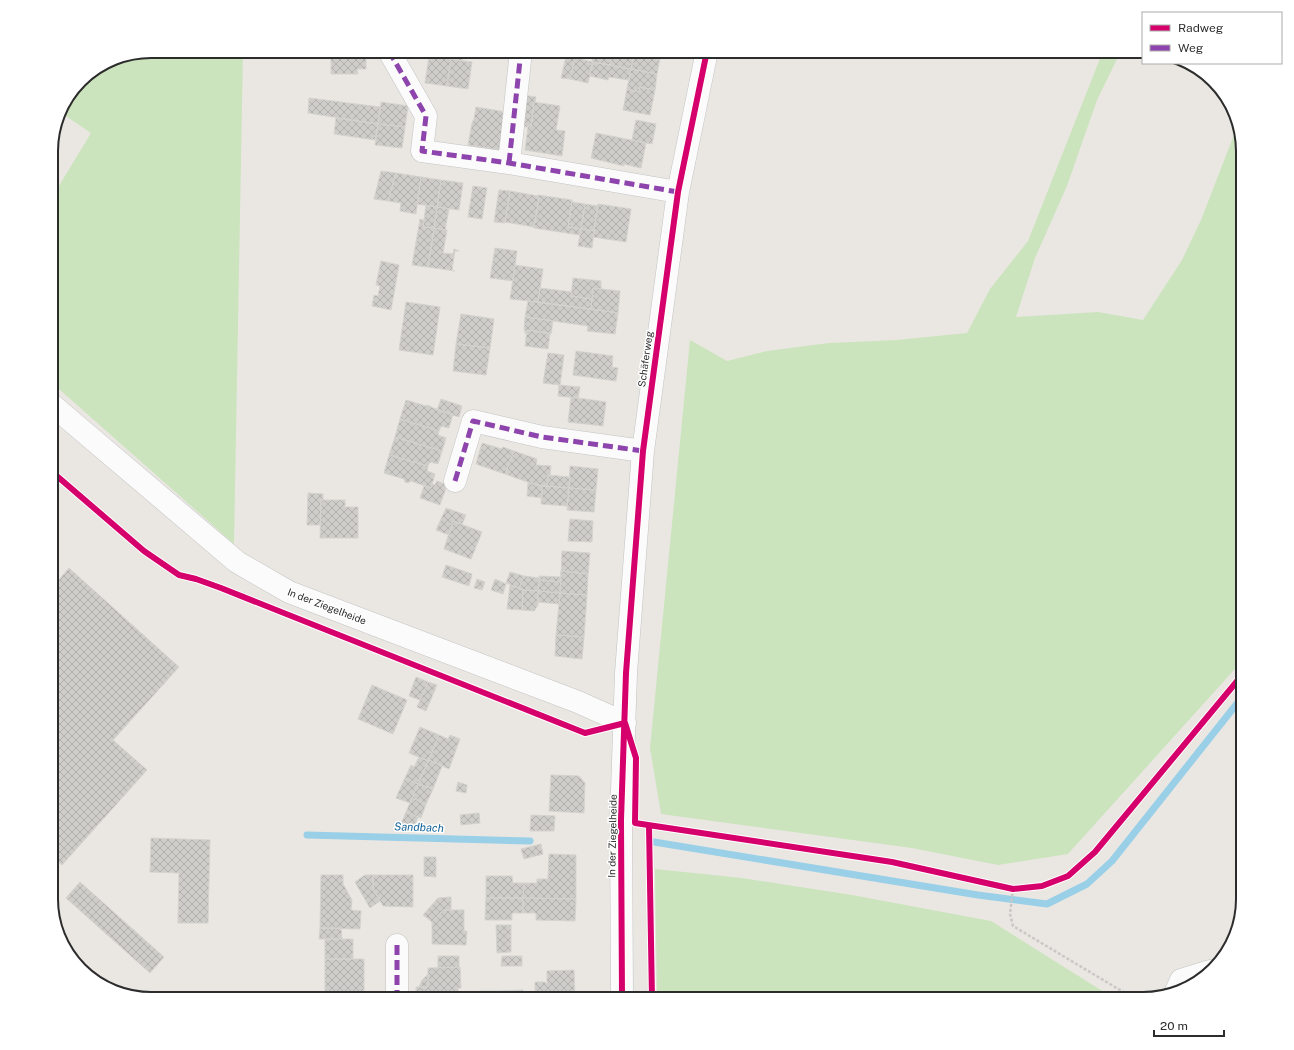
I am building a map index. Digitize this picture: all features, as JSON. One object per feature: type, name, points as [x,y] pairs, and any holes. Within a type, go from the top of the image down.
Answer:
[{"type":"street","points":[[393,58],[426,116],[422,150],[509,162],[678,192]]},
{"type":"street","points":[[509,162],[520,58]]},
{"type":"street","name":"Schäferweg","points":[[626,673],[643,451],[678,192],[706,58]]},
{"type":"street","name":"In der Ziegelheide","points":[[58,410],[237,562],[289,592],[578,702],[625,723]]},
{"type":"street","points":[[455,481],[473,421],[542,437],[643,451]]},
{"type":"street","name":"In der Ziegelheide","points":[[622,992],[621,820],[626,673]]},
{"type":"street","points":[[397,945],[397,992]]},
{"type":"street","points":[[1179,984],[1181,980],[1194,976]]},
{"type":"path","points":[[649,826],[892,862],[1013,889],[1042,886],[1068,876],[1095,852],[1236,682]]},
{"type":"path","points":[[1013,889],[1010,914],[1013,926],[1123,992]]},
{"type":"green space","points":[[145,58],[243,58],[234,544],[58,388],[58,187],[91,133],[65,116],[77,95],[85,85],[95,77],[116,65]]},
{"type":"green space","points":[[1100,58],[1118,58],[1097,100],[1067,186],[1035,258],[1016,317],[1098,312],[1143,320],[1182,260],[1201,220],[1234,134],[1236,151],[1236,668],[1068,854],[998,865],[912,848],[661,814],[650,748],[690,340],[727,361],[767,351],[829,343],[897,340],[967,333],[990,289],[1028,241]]},
{"type":"green space","points":[[655,869],[742,878],[852,895],[991,921],[1104,992],[657,992]]},
{"type":"building","points":[[331,58],[366,58],[366,69],[357,69],[358,74],[331,74]]},
{"type":"building","points":[[429,58],[451,59],[447,86],[425,83]]},
{"type":"building","points":[[451,58],[462,58],[462,61]]},
{"type":"building","points":[[566,58],[575,58],[570,79],[561,78]]},
{"type":"building","points":[[575,58],[593,62],[588,83],[570,79]]},
{"type":"building","points":[[592,58],[612,58],[610,65],[592,62]]},
{"type":"building","points":[[611,58],[633,58],[631,69],[610,65]]},
{"type":"building","points":[[633,58],[660,58],[657,74],[631,69]]},
{"type":"building","points":[[451,59],[472,62],[468,89],[447,86]]},
{"type":"building","points":[[592,62],[631,69],[629,80],[609,77],[608,80],[590,76]]},
{"type":"building","points":[[631,69],[657,74],[655,90],[640,87],[639,92],[627,89]]},
{"type":"building","points":[[640,87],[655,90],[650,115],[623,110],[627,89],[639,92]]},
{"type":"building","points":[[523,95],[536,97],[531,126],[528,127],[518,126]]},
{"type":"building","points":[[309,98],[380,107],[378,124],[308,113]]},
{"type":"building","points":[[381,102],[408,106],[405,127],[378,124]]},
{"type":"building","points":[[534,102],[560,106],[556,130],[565,131],[562,156],[525,150],[528,126],[531,126]]},
{"type":"building","points":[[476,107],[506,112],[500,150],[468,145]]},
{"type":"building","points":[[336,118],[378,124],[375,140],[334,134]]},
{"type":"building","points":[[636,120],[656,124],[652,144],[632,140]]},
{"type":"building","points":[[378,124],[405,127],[402,148],[375,145]]},
{"type":"building","points":[[596,133],[646,143],[641,168],[624,164],[624,166],[591,158]]},
{"type":"building","points":[[381,171],[396,173],[388,201],[374,199]]},
{"type":"building","points":[[396,173],[421,177],[416,214],[400,211],[401,203],[388,201]]},
{"type":"building","points":[[421,177],[441,180],[437,207],[417,204]]},
{"type":"building","points":[[441,180],[463,183],[459,210],[437,207]]},
{"type":"building","points":[[473,186],[487,188],[482,219],[468,217]]},
{"type":"building","points":[[499,190],[510,191],[505,223],[494,222]]},
{"type":"building","points":[[510,191],[538,196],[537,198],[539,198],[534,227],[505,222]]},
{"type":"building","points":[[538,195],[572,200],[568,227],[581,229],[580,235],[534,228],[539,198],[537,198]]},
{"type":"building","points":[[572,202],[585,204],[581,229],[568,227]]},
{"type":"building","points":[[585,204],[598,206],[594,231],[581,229]]},
{"type":"building","points":[[598,204],[631,209],[626,242],[593,237]]},
{"type":"building","points":[[426,205],[437,207],[434,228],[423,227]]},
{"type":"building","points":[[437,207],[449,209],[445,230],[434,228]]},
{"type":"building","points":[[420,219],[424,220],[423,227],[434,228],[428,267],[412,265]]},
{"type":"building","points":[[434,228],[447,230],[443,253],[453,254],[454,249],[459,251],[455,251],[452,270],[455,271],[428,267]]},
{"type":"building","points":[[581,229],[594,231],[592,248],[578,246]]},
{"type":"building","points":[[495,248],[517,251],[513,281],[490,278]]},
{"type":"building","points":[[381,261],[399,265],[391,310],[372,306],[374,295],[378,296],[380,286],[376,285]]},
{"type":"building","points":[[515,265],[543,269],[538,302],[510,299]]},
{"type":"building","points":[[573,278],[601,281],[601,289],[593,288],[592,299],[571,296]]},
{"type":"building","points":[[540,288],[572,292],[571,296],[592,299],[591,309],[538,302]]},
{"type":"building","points":[[593,288],[620,291],[618,313],[591,309]]},
{"type":"building","points":[[528,301],[618,313],[615,334],[587,331],[588,326],[525,317]]},
{"type":"building","points":[[406,302],[440,307],[433,355],[399,350]]},
{"type":"building","points":[[461,314],[494,319],[490,348],[456,344]]},
{"type":"building","points":[[525,317],[553,321],[551,334],[527,330],[527,334],[525,333]]},
{"type":"building","points":[[527,330],[550,333],[548,349],[525,346]]},
{"type":"building","points":[[456,344],[490,348],[486,375],[453,371]]},
{"type":"building","points":[[576,351],[613,356],[612,367],[618,368],[616,381],[573,375]]},
{"type":"building","points":[[548,353],[564,355],[560,385],[543,383]]},
{"type":"building","points":[[559,385],[580,387],[578,398],[558,396]]},
{"type":"building","points":[[571,397],[606,402],[603,426],[568,422]]},
{"type":"building","points":[[441,399],[462,406],[459,417],[437,410]]},
{"type":"building","points":[[406,400],[426,406],[428,405],[453,414],[449,428],[441,426],[439,431],[400,419]]},
{"type":"building","points":[[400,419],[439,431],[438,435],[446,438],[442,451],[395,437]]},
{"type":"building","points":[[395,437],[442,451],[438,464],[430,462],[428,466],[389,455]]},
{"type":"building","points":[[482,443],[502,449],[503,447],[514,451],[505,474],[476,464]]},
{"type":"building","points":[[514,451],[537,459],[536,465],[551,466],[547,486],[533,484],[505,474]]},
{"type":"building","points":[[389,455],[428,466],[427,471],[435,474],[431,488],[411,481],[408,483],[405,482],[404,479],[384,473]]},
{"type":"building","points":[[570,466],[598,469],[596,490],[569,488]]},
{"type":"building","points":[[548,475],[570,477],[569,488],[547,486]]},
{"type":"building","points":[[437,481],[447,485],[440,505],[420,498],[424,486],[431,488],[432,484],[435,485]]},
{"type":"building","points":[[528,483],[542,486],[542,498],[527,496]]},
{"type":"building","points":[[542,486],[569,488],[567,506],[541,504]]},
{"type":"building","points":[[569,488],[596,490],[594,512],[567,510]]},
{"type":"building","points":[[308,493],[323,494],[323,500],[321,500],[320,525],[307,525]]},
{"type":"building","points":[[321,500],[345,500],[345,507],[358,507],[358,538],[320,538]]},
{"type":"building","points":[[446,508],[466,515],[462,524],[453,521],[449,535],[436,530]]},
{"type":"building","points":[[570,519],[593,521],[592,542],[568,541]]},
{"type":"building","points":[[453,521],[482,532],[471,559],[444,549]]},
{"type":"building","points":[[562,551],[590,553],[588,574],[561,571]]},
{"type":"building","points":[[446,565],[472,574],[469,586],[442,577]]},
{"type":"building","points":[[69,568],[179,667],[113,740],[147,770],[62,865],[58,862],[58,581]]},
{"type":"building","points":[[561,571],[588,574],[587,595],[560,593]]},
{"type":"building","points":[[510,572],[524,576],[519,588],[506,583]]},
{"type":"building","points":[[524,576],[539,578],[538,591],[519,588]]},
{"type":"building","points":[[539,576],[561,577],[561,582],[539,580]]},
{"type":"building","points":[[477,579],[485,582],[482,590],[474,588]]},
{"type":"building","points":[[495,579],[506,584],[503,594],[491,590]]},
{"type":"building","points":[[539,580],[561,582],[560,593],[538,591]]},
{"type":"building","points":[[510,585],[523,590],[522,610],[507,609]]},
{"type":"building","points":[[523,590],[538,591],[538,605],[534,611],[522,610]]},
{"type":"building","points":[[538,591],[560,593],[559,604],[537,602]]},
{"type":"building","points":[[560,593],[587,595],[584,637],[556,635]]},
{"type":"building","points":[[556,635],[584,637],[582,659],[555,656]]},
{"type":"building","points":[[416,677],[428,682],[420,700],[409,696]]},
{"type":"building","points":[[428,682],[437,685],[426,711],[417,707]]},
{"type":"building","points":[[372,685],[407,700],[393,734],[358,719]]},
{"type":"building","points":[[420,727],[439,735],[428,761],[409,753]]},
{"type":"building","points":[[439,735],[448,739],[450,735],[460,739],[449,769],[429,760]]},
{"type":"building","points":[[419,757],[428,761],[418,784],[405,778],[411,765],[414,767]]},
{"type":"building","points":[[429,760],[442,766],[433,789],[418,784]]},
{"type":"building","points":[[551,775],[579,776],[585,783],[584,813],[549,811]]},
{"type":"building","points":[[405,778],[418,784],[410,803],[396,798]]},
{"type":"building","points":[[458,782],[467,785],[466,793],[456,791]]},
{"type":"building","points":[[418,784],[433,789],[426,804],[412,798]]},
{"type":"building","points":[[412,798],[426,804],[421,818],[406,812]]},
{"type":"building","points":[[406,812],[418,817],[412,832],[400,827]]},
{"type":"building","points":[[479,813],[480,823],[461,825],[460,815]]},
{"type":"building","points":[[531,815],[555,816],[554,831],[530,831]]},
{"type":"building","points":[[151,838],[210,840],[208,923],[178,923],[179,873],[150,872]]},
{"type":"building","points":[[541,844],[543,854],[524,859],[521,849]]},
{"type":"building","points":[[549,854],[576,855],[576,899],[523,898],[524,883],[537,883],[537,879],[548,879]]},
{"type":"building","points":[[424,857],[436,857],[436,877],[424,876]]},
{"type":"building","points":[[321,875],[343,875],[343,884],[352,900],[351,910],[361,911],[360,929],[320,928]]},
{"type":"building","points":[[365,875],[373,875],[373,889],[380,901],[370,908],[355,882]]},
{"type":"building","points":[[373,875],[413,875],[413,907],[383,906],[373,889]]},
{"type":"building","points":[[486,876],[512,876],[513,883],[524,883],[523,898],[486,898]]},
{"type":"building","points":[[80,882],[164,957],[150,973],[66,898]]},
{"type":"building","points":[[451,897],[451,910],[443,910],[432,922],[423,915],[438,898]]},
{"type":"building","points":[[486,898],[523,898],[523,913],[512,913],[512,920],[485,920]]},
{"type":"building","points":[[523,898],[576,899],[575,921],[536,920],[536,913],[523,913]]},
{"type":"building","points":[[443,910],[464,910],[464,931],[467,931],[466,945],[432,944],[432,922]]},
{"type":"building","points":[[496,925],[511,925],[511,952],[497,953]]},
{"type":"building","points":[[320,928],[341,928],[342,939],[319,939]]},
{"type":"building","points":[[325,939],[353,939],[353,959],[325,959]]},
{"type":"building","points":[[438,956],[459,956],[459,967],[438,968]]},
{"type":"building","points":[[502,956],[522,956],[522,966],[501,966]]},
{"type":"building","points":[[325,959],[364,959],[364,992],[325,992]]},
{"type":"building","points":[[460,967],[461,988],[458,988],[458,992],[416,992],[416,987],[428,987],[428,968]]},
{"type":"building","points":[[574,970],[575,992],[535,992],[535,982],[545,982],[547,984],[547,971]]},
{"type":"building","points":[[428,974],[428,987],[419,987],[422,980]]},
{"type":"building","points":[[523,990],[523,992],[500,992],[500,991]]},
{"type":"building","points":[[480,991],[500,991],[500,992]]},
{"type":"waterway","name":"Sandbach","points":[[654,842],[978,895],[1047,904],[1087,884],[1112,861],[1236,705]]},
{"type":"waterway","name":"Sandbach","points":[[307,835],[530,841]]},
{"type":"marked path","points":[[393,58],[426,116],[422,151],[509,163],[678,192]]},
{"type":"marked path","points":[[509,163],[520,58]]},
{"type":"marked path","points":[[455,481],[473,421],[542,437],[643,451]]},
{"type":"marked path","points":[[397,945],[397,992]]},
{"type":"cycle path","points":[[622,992],[621,820],[626,673],[643,451],[678,192],[706,58]]},
{"type":"cycle path","points":[[58,477],[144,551],[179,575],[196,579],[221,588],[585,733],[625,723],[636,758],[635,823],[892,862],[1013,889],[1042,886],[1068,876],[1095,852],[1236,682]]},
{"type":"cycle path","points":[[649,826],[652,992]]}]
